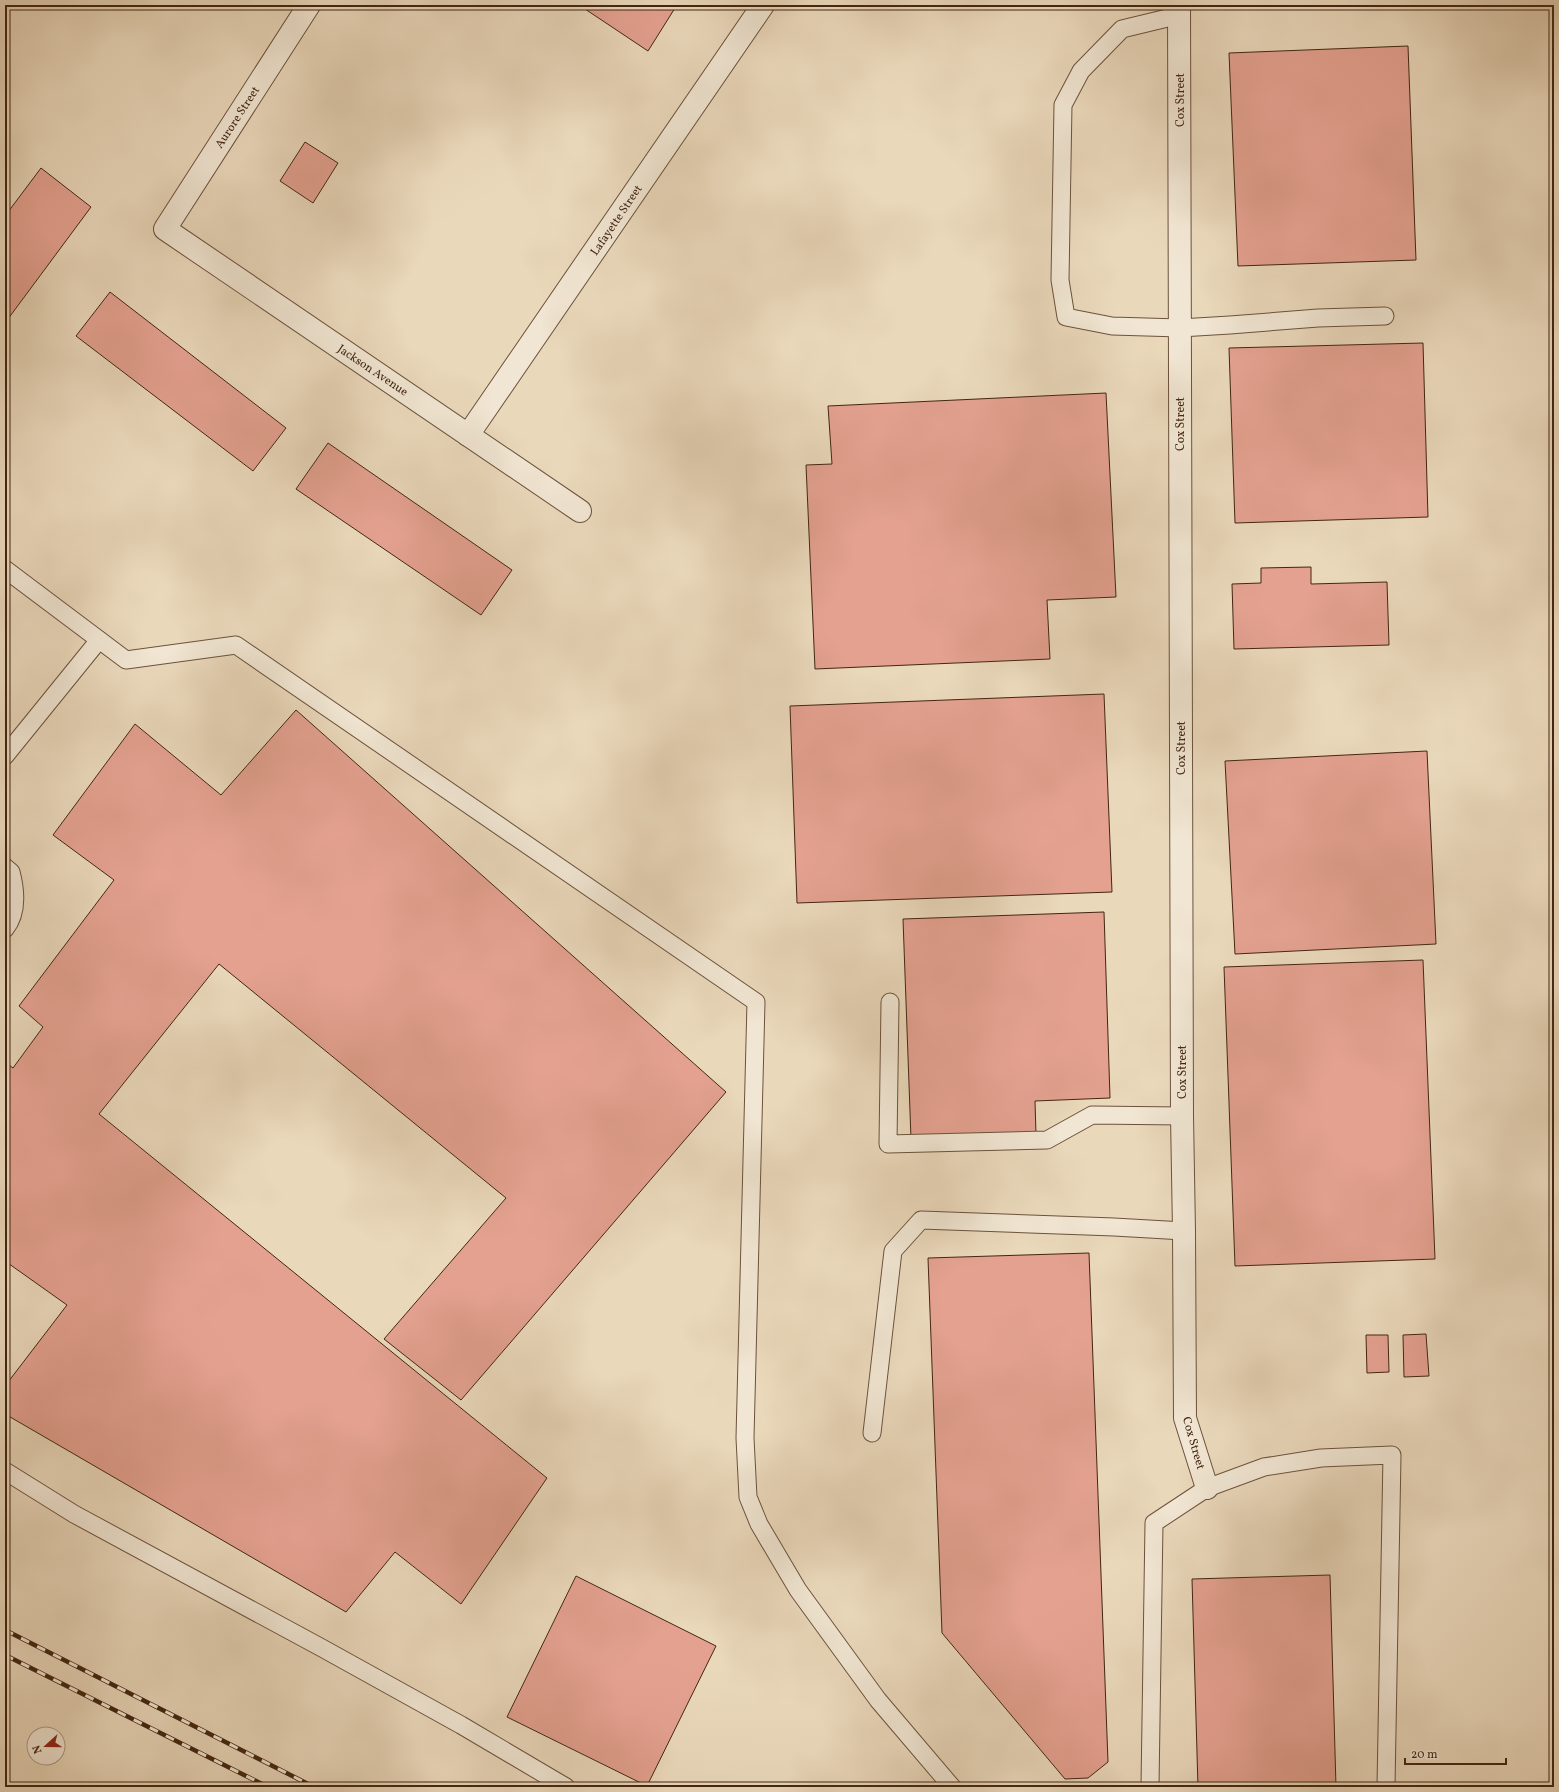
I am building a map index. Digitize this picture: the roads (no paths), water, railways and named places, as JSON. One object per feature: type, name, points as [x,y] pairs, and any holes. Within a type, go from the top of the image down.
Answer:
[{"type":"street","name":"Aurore Street","points":[[165,229],[309,5]]},
{"type":"street","name":"Lafayette Street","points":[[468,435],[763,5]]},
{"type":"street","name":"Cox Street","points":[[1180,10],[1182,1116],[1185,1418],[1207,1488]]},
{"type":"street","name":"Jackson Avenue","points":[[165,229],[580,511]]},
{"type":"lane","points":[[1180,10],[1122,29],[1081,71],[1063,105],[1060,280],[1066,317],[1112,326],[1180,328],[1230,326],[1318,318],[1385,316]]},
{"type":"lane","points":[[5,569],[126,660],[236,645],[756,1002],[745,1438],[748,1496],[759,1524],[798,1590],[878,1700],[952,1787]]},
{"type":"lane","points":[[5,756],[99,640]]},
{"type":"lane","points":[[5,867],[11,872],[16,892],[12,921],[5,930]]},
{"type":"lane","points":[[890,1002],[888,1144],[1047,1140],[1092,1115],[1182,1116]]},
{"type":"lane","points":[[872,1433],[893,1250],[921,1220],[1184,1231]]},
{"type":"lane","points":[[1150,1787],[1154,1523],[1207,1488],[1264,1468],[1321,1458],[1392,1455],[1386,1787]]},
{"type":"lane","points":[[5,1471],[74,1514],[461,1725],[566,1787]]},
{"type":"railway","points":[[5,1630],[314,1787]]},
{"type":"railway","points":[[5,1655],[268,1787]]}]
